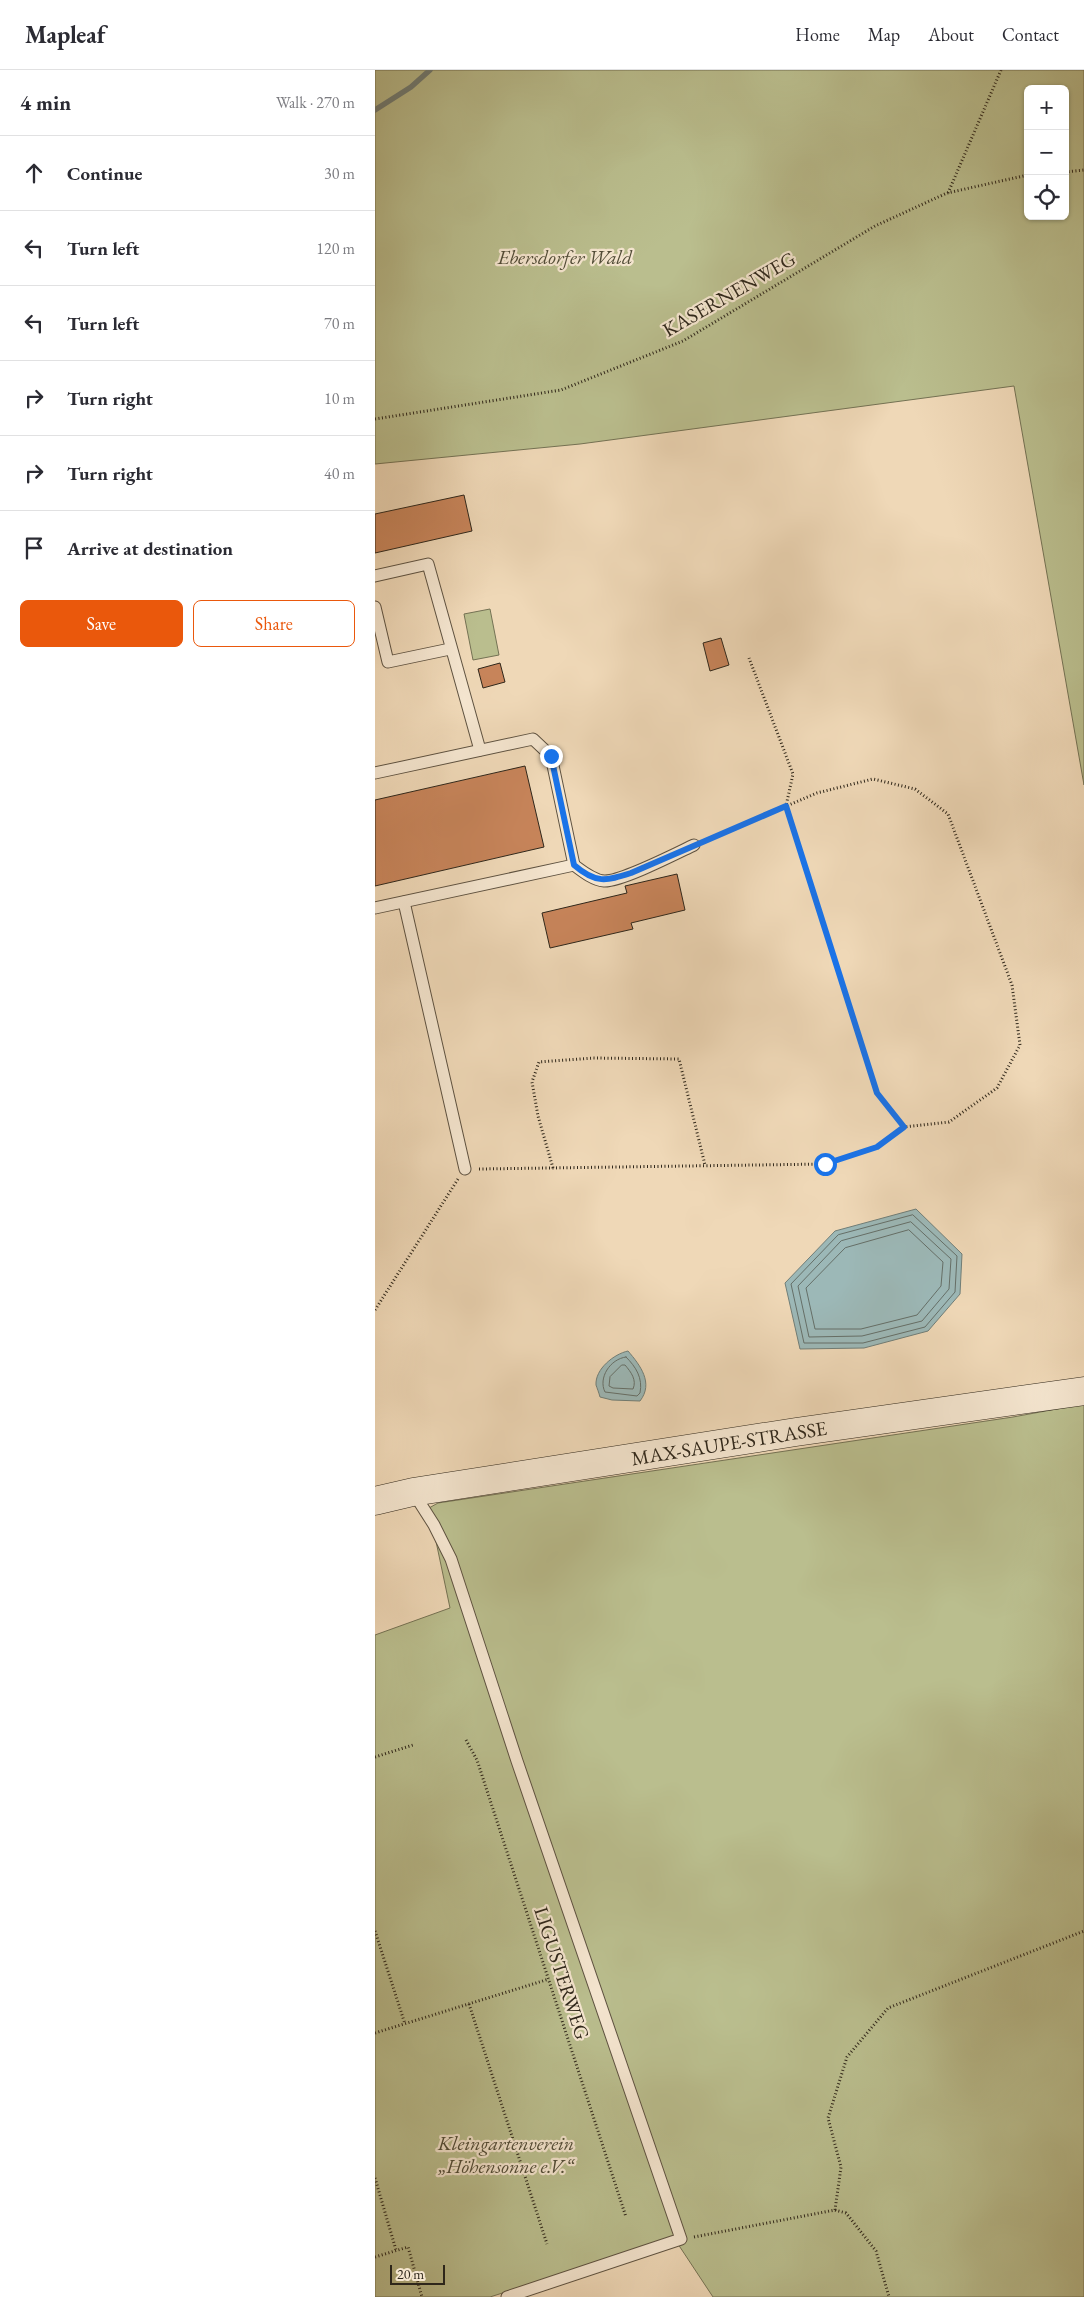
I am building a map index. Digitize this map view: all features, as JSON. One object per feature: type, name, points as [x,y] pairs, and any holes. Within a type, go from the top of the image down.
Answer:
[{"type":"street","name":"MAX-SAUPE-STRASSE","points":[[375,1502],[413,1492],[796,1432],[1084,1391]]},
{"type":"lane","points":[[375,576],[429,564],[450,649],[480,750]]},
{"type":"lane","points":[[375,606],[388,662],[450,649]]},
{"type":"lane","points":[[375,773],[533,739],[551,756],[574,865],[583,873],[605,881],[631,873],[695,845]]},
{"type":"lane","points":[[375,908],[574,865]]},
{"type":"lane","points":[[404,902],[465,1169]]},
{"type":"lane","points":[[413,1492],[434,1525],[451,1560],[517,1761],[681,2239],[507,2297]]},
{"type":"path","points":[[947,193],[1001,70]]},
{"type":"path","points":[[1069,172],[1084,170]]},
{"type":"path","name":"KASERNENWEG","points":[[375,419],[561,390],[683,341],[875,226],[947,193],[1024,175]]},
{"type":"path","points":[[749,658],[793,774],[786,806],[877,1093],[904,1127]]},
{"type":"path","points":[[375,1310],[465,1169],[825,1164],[877,1147],[904,1127],[949,1122],[997,1088],[1020,1045],[1012,985],[948,814],[915,789],[873,779],[817,793],[695,845]]},
{"type":"path","points":[[553,1168],[538,1116],[532,1082],[539,1062],[593,1058],[679,1059],[705,1165]]},
{"type":"path","name":"LIGUSTERWEG","points":[[466,1740],[477,1760],[626,2217]]},
{"type":"path","points":[[375,1757],[413,1745]]},
{"type":"path","points":[[835,2210],[841,2167],[828,2118],[847,2056],[888,2008],[1084,1930]]},
{"type":"path","points":[[375,1931],[405,2024]]},
{"type":"path","points":[[375,2033],[549,1979]]},
{"type":"path","points":[[469,2004],[547,2244]]},
{"type":"path","points":[[375,2178],[396,2250]]},
{"type":"path","points":[[681,2239],[835,2210],[845,2213],[876,2250],[889,2297]]},
{"type":"path","points":[[375,2257],[408,2247],[423,2297]]},
{"type":"green space","name":"Ebersdorfer Wald","points":[[375,70],[1084,70],[1084,785],[1014,386],[580,444],[375,464]]},
{"type":"green space","points":[[490,609],[499,655],[473,660],[464,614]]},
{"type":"green space","name":"Kleingartenverein „Höhensonne e.V.“","points":[[1084,1404],[1084,2297],[713,2297],[674,2238],[490,2297],[375,2297],[375,1635],[450,1608],[429,1508],[438,1503],[1013,1417]]},
{"type":"water","points":[[916,1209],[962,1254],[960,1294],[928,1331],[864,1348],[800,1349],[785,1283],[835,1231]]},
{"type":"water","points":[[628,1351],[641,1368],[646,1381],[646,1388],[640,1401],[612,1400],[600,1397],[596,1385],[602,1368],[617,1355]]},
{"type":"building","points":[[464,495],[472,531],[375,553],[375,514]]},
{"type":"building","points":[[721,638],[729,665],[710,671],[703,643]]},
{"type":"building","points":[[500,663],[505,682],[483,688],[478,669]]},
{"type":"building","points":[[525,766],[544,847],[375,886],[375,800]]},
{"type":"building","points":[[677,874],[685,910],[631,923],[633,929],[550,948],[542,913],[627,893],[625,886]]},
{"type":"waterway","points":[[375,110],[411,87],[430,70]]},
{"type":"route","points":[[551,756],[574,865],[583,873],[605,881],[631,873],[786,806],[877,1093],[904,1127],[877,1147],[825,1164]]}]
